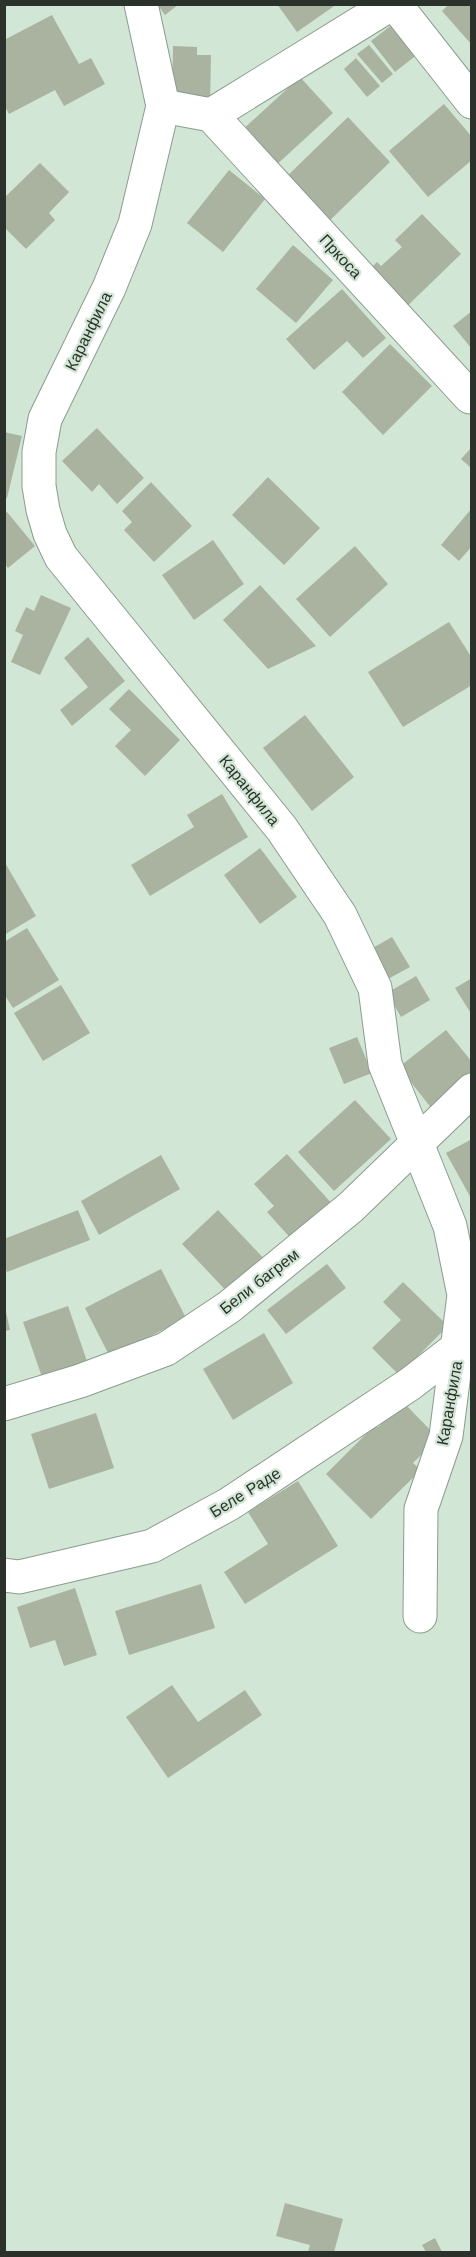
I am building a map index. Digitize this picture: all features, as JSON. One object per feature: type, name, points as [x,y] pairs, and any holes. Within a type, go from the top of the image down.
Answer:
[{"type":"street","name":"Каранфила","points":[[141,4],[163,106],[135,224],[109,288],[45,418],[39,452],[39,486],[43,510],[50,534],[61,557],[282,829],[339,915],[375,988],[385,1064],[450,1227],[464,1296],[446,1436],[421,1509],[420,1616]]},
{"type":"street","points":[[163,106],[211,115],[393,4],[471,102]]},
{"type":"street","name":"Пркоса","points":[[211,115],[470,397]]},
{"type":"street","name":"Бели багрем","points":[[4,1404],[80,1381],[166,1349],[229,1307],[342,1214],[471,1090]]},
{"type":"street","name":"Беле Раде","points":[[4,1575],[19,1577],[153,1546],[229,1504],[410,1384],[458,1347]]},
{"type":"building","points":[[157,4],[179,4],[165,15]]},
{"type":"building","points":[[277,4],[337,4],[297,32]]},
{"type":"building","points":[[449,4],[472,4],[472,45],[442,11]]},
{"type":"building","points":[[52,15],[79,64],[91,58],[105,84],[64,106],[55,90],[9,114],[4,105],[4,40]]},
{"type":"building","points":[[393,24],[418,54],[395,72],[371,41]]},
{"type":"building","points":[[369,45],[393,74],[382,83],[357,54]]},
{"type":"building","points":[[173,46],[197,47],[197,55],[211,55],[210,105],[172,104]]},
{"type":"building","points":[[356,58],[380,86],[367,97],[344,69]]},
{"type":"building","points":[[300,77],[333,113],[273,168],[240,132]]},
{"type":"building","points":[[444,104],[472,137],[472,160],[428,197],[389,151]]},
{"type":"building","points":[[348,117],[390,162],[323,227],[281,182]]},
{"type":"building","points":[[40,163],[69,192],[49,213],[55,220],[26,249],[4,227],[4,198]]},
{"type":"building","points":[[229,170],[265,199],[223,252],[187,223]]},
{"type":"building","points":[[422,214],[461,254],[401,312],[365,274],[377,262],[381,266],[402,247],[395,240]]},
{"type":"building","points":[[293,245],[333,280],[296,323],[256,289]]},
{"type":"building","points":[[342,289],[386,338],[363,358],[347,341],[314,370],[286,339]]},
{"type":"building","points":[[472,311],[472,349],[453,326]]},
{"type":"building","points":[[390,344],[432,386],[383,435],[342,392]]},
{"type":"building","points":[[97,428],[144,478],[117,504],[99,484],[92,492],[62,461]]},
{"type":"building","points":[[4,432],[22,436],[7,498],[4,497]]},
{"type":"building","points":[[472,447],[472,469],[461,459]]},
{"type":"building","points":[[268,477],[320,528],[284,565],[232,515]]},
{"type":"building","points":[[151,482],[192,526],[154,562],[124,530],[132,522],[122,511]]},
{"type":"building","points":[[472,508],[472,546],[459,561],[441,545]]},
{"type":"building","points":[[7,512],[35,546],[8,568],[4,563],[4,514]]},
{"type":"building","points":[[213,540],[244,584],[194,620],[162,575]]},
{"type":"building","points":[[355,546],[388,584],[330,637],[296,599]]},
{"type":"building","points":[[260,585],[316,646],[268,669],[223,620]]},
{"type":"building","points":[[41,595],[71,608],[40,675],[11,662],[23,635],[15,631],[26,607],[34,611]]},
{"type":"building","points":[[449,622],[472,658],[472,685],[403,727],[368,672]]},
{"type":"building","points":[[88,637],[125,681],[72,726],[60,710],[88,687],[64,658]]},
{"type":"building","points":[[129,689],[180,740],[145,776],[115,746],[131,730],[109,709]]},
{"type":"building","points":[[305,715],[354,777],[312,811],[263,748]]},
{"type":"building","points":[[222,794],[248,837],[150,896],[131,865],[194,827],[187,815]]},
{"type":"building","points":[[260,848],[297,897],[260,924],[224,875]]},
{"type":"building","points":[[4,861],[36,916],[4,935]]},
{"type":"building","points":[[27,928],[59,980],[13,1008],[4,994],[4,942]]},
{"type":"building","points":[[392,937],[410,967],[388,979],[371,949]]},
{"type":"building","points":[[416,976],[430,1000],[401,1017],[387,993]]},
{"type":"building","points":[[472,978],[472,1015],[455,988]]},
{"type":"building","points":[[61,985],[90,1033],[43,1061],[14,1013]]},
{"type":"building","points":[[446,1030],[472,1062],[472,1086],[436,1114],[399,1067]]},
{"type":"building","points":[[357,1037],[372,1073],[344,1084],[329,1048]]},
{"type":"building","points":[[355,1100],[391,1139],[334,1191],[298,1152]]},
{"type":"building","points":[[472,1139],[472,1200],[446,1153]]},
{"type":"building","points":[[287,1154],[334,1206],[294,1242],[267,1212],[274,1206],[254,1184]]},
{"type":"building","points":[[161,1155],[180,1189],[99,1235],[81,1201]]},
{"type":"building","points":[[78,1210],[90,1240],[7,1272],[4,1265],[4,1239]]},
{"type":"building","points":[[218,1210],[269,1264],[233,1298],[182,1244]]},
{"type":"building","points":[[327,1264],[346,1288],[286,1334],[267,1310]]},
{"type":"building","points":[[161,1269],[186,1318],[110,1357],[85,1308]]},
{"type":"building","points":[[403,1282],[448,1326],[399,1375],[372,1348],[401,1320],[383,1302]]},
{"type":"building","points":[[4,1303],[10,1330],[4,1331]]},
{"type":"building","points":[[68,1306],[90,1370],[45,1386],[23,1322]]},
{"type":"building","points":[[264,1333],[293,1383],[233,1420],[203,1369]]},
{"type":"building","points":[[404,1403],[438,1438],[413,1463],[421,1470],[371,1519],[326,1474],[375,1425],[378,1427]]},
{"type":"building","points":[[96,1413],[114,1468],[49,1489],[31,1434]]},
{"type":"building","points":[[298,1481],[338,1546],[245,1604],[224,1572],[268,1544],[248,1512]]},
{"type":"building","points":[[201,1584],[215,1628],[129,1655],[115,1611]]},
{"type":"building","points":[[75,1588],[97,1655],[64,1666],[55,1640],[30,1648],[17,1607]]},
{"type":"building","points":[[172,1685],[198,1722],[245,1690],[262,1715],[168,1778],[126,1717]]},
{"type":"building","points":[[285,2203],[343,2219],[334,2252],[308,2252],[310,2245],[276,2236]]},
{"type":"building","points":[[435,2238],[442,2252],[426,2252],[422,2245]]}]
